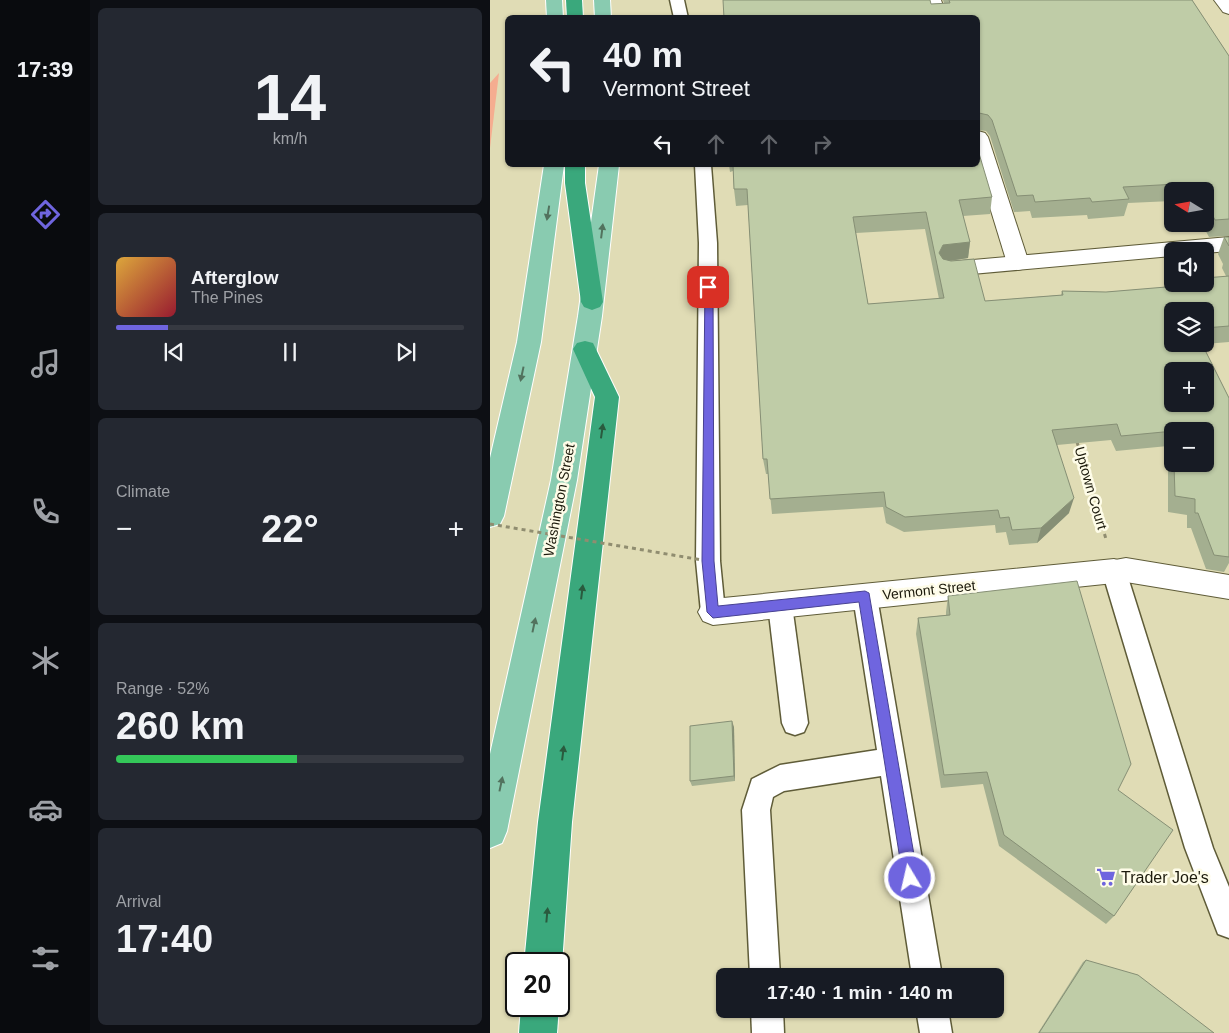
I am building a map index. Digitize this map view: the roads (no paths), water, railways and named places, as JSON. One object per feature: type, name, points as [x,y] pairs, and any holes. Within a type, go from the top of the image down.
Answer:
[{"type":"highway","points":[[574,0],[575,15]]},
{"type":"highway","points":[[575,167],[575,183],[592,302]]},
{"type":"highway","points":[[544,952],[555,822],[607,397],[585,349]]},
{"type":"highway","points":[[538,1033],[539,1017]]},
{"type":"main road","points":[[554,0],[554,15]]},
{"type":"main road","points":[[602,0],[604,15]]},
{"type":"main road","points":[[490,516],[529,342],[554,167]]},
{"type":"main road","name":"Washington Street","points":[[490,831],[564,480],[592,302],[609,167]]},
{"type":"street","points":[[933,0],[938,15]]},
{"type":"street","points":[[1222,0],[1229,10]]},
{"type":"street","points":[[980,143],[1018,263]]},
{"type":"street","points":[[950,269],[1229,244]]},
{"type":"street","name":"Vermont Street","points":[[713,612],[1126,570],[1229,587]]},
{"type":"lane","points":[[677,0],[680,15]]},
{"type":"lane","name":"Vermont Street","points":[[703,167],[708,287],[708,561],[713,612]]},
{"type":"lane","points":[[1114,571],[1199,848],[1229,923]]},
{"type":"lane","points":[[865,596],[926,968]]},
{"type":"lane","points":[[780,605],[796,723]]},
{"type":"lane","points":[[765,968],[756,810],[762,789],[780,778],[891,761]]},
{"type":"lane","points":[[767,1018],[768,1033]]},
{"type":"lane","points":[[934,1018],[936,1033]]},
{"type":"place","name":"Trader Joe's","points":[[1106,877]]}]
